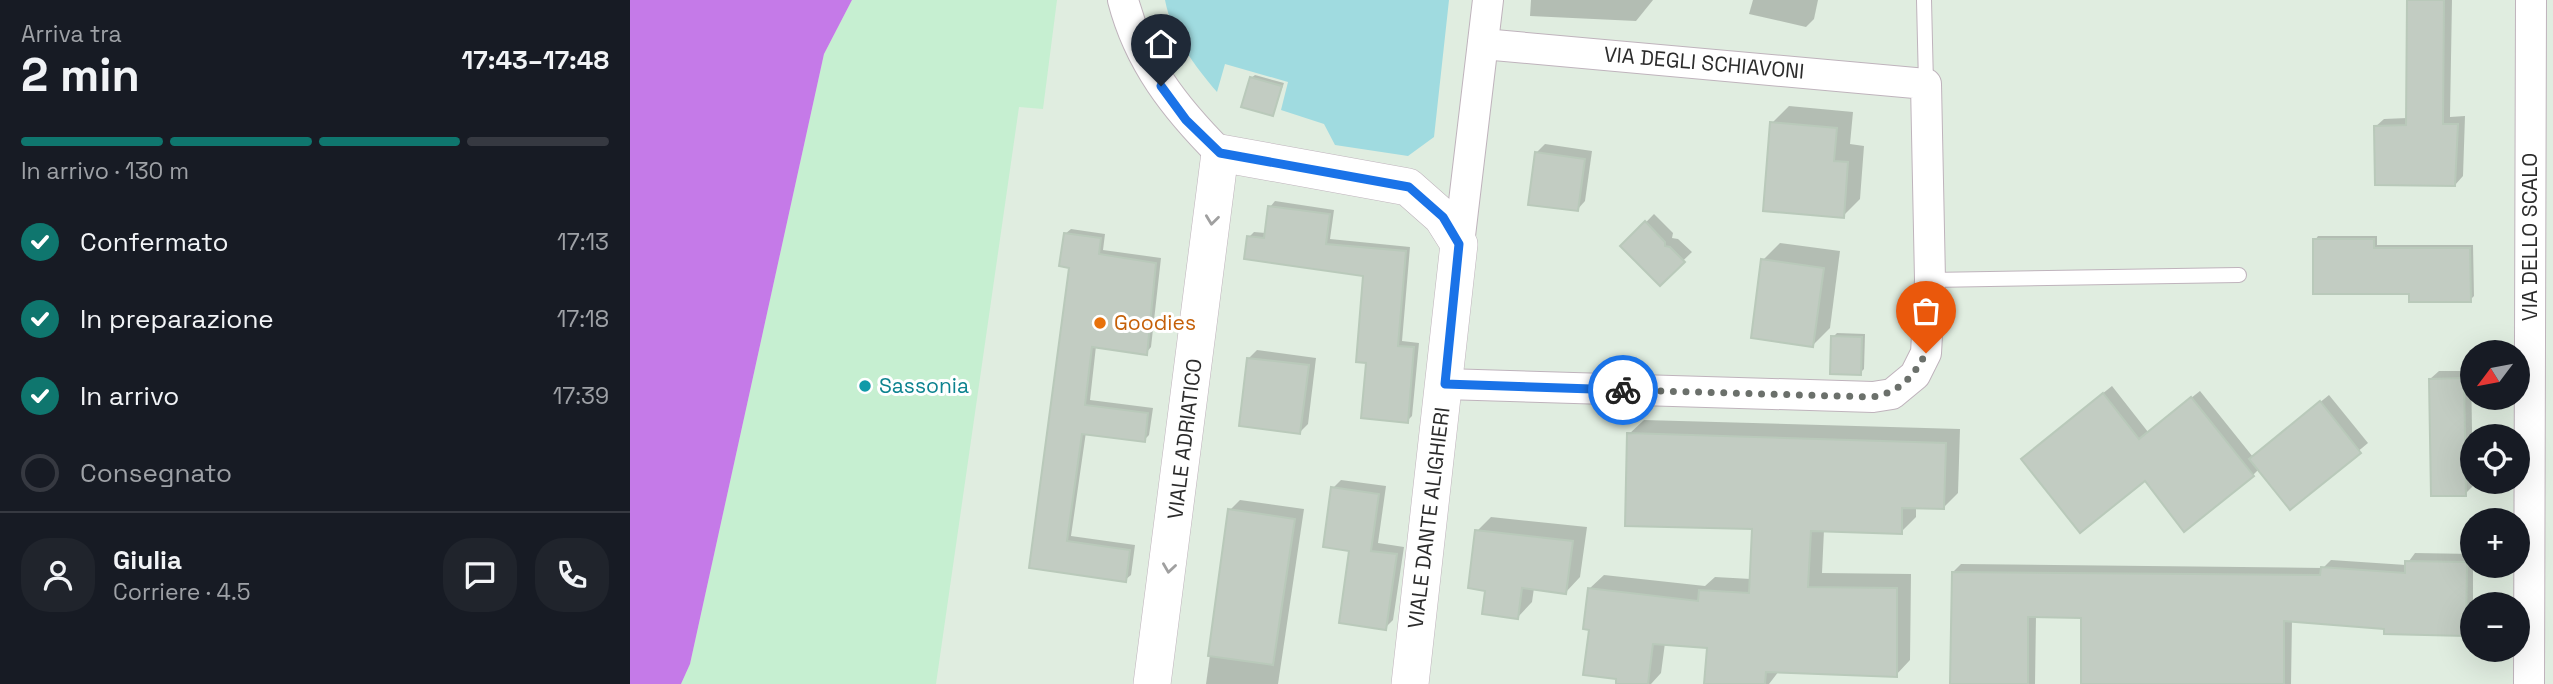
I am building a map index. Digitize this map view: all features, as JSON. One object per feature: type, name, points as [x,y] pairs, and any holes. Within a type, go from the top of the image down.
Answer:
[{"type":"street","points":[[1124,0],[1129,23],[1161,86],[1186,120],[1220,153],[1409,187],[1443,217],[1459,244]]},
{"type":"street","points":[[1459,244],[1488,0]]},
{"type":"street","name":"VIA DELLO SCALO","points":[[2529,684],[2530,0]]},
{"type":"street","name":"VIA DEGLI SCHIAVONI","points":[[1483,44],[1926,84]]},
{"type":"street","points":[[1445,384],[1873,397],[1892,394],[1915,374],[1926,353],[1930,280],[1926,84]]},
{"type":"street","name":"VIALE ADRIATICO","points":[[1153,684],[1220,153]]},
{"type":"street","name":"VIALE DANTE ALIGHIERI","points":[[1409,684],[1459,244]]},
{"type":"lane","points":[[1924,0],[1926,84]]},
{"type":"lane","points":[[1930,280],[2239,275]]},
{"type":"shaded area","points":[[630,0],[852,0],[824,54],[690,664],[681,684],[630,684]]},
{"type":"shaded area","points":[[1165,0],[1449,0],[1434,137],[1408,156],[1335,145],[1324,124],[1281,110],[1288,82],[1225,64],[1217,92],[1185,49],[1173,26]]},
{"type":"sand","name":"Sassonia","points":[[852,0],[1057,0],[1043,109],[1019,107],[936,684],[681,684],[690,664],[824,54]]},
{"type":"building","points":[[2407,0],[2444,0],[2443,124],[2458,124],[2455,186],[2375,185],[2374,126],[2406,125]]},
{"type":"building","points":[[1250,77],[1282,86],[1273,116],[1241,107]]},
{"type":"building","points":[[1770,122],[1837,128],[1834,161],[1848,162],[1844,218],[1763,211]]},
{"type":"building","points":[[1535,152],[1585,159],[1578,211],[1528,205]]},
{"type":"building","points":[[1268,206],[1330,214],[1326,244],[1406,251],[1398,346],[1414,347],[1408,423],[1361,418],[1366,363],[1356,362],[1363,276],[1244,259],[1247,236],[1264,238]]},
{"type":"building","points":[[1645,221],[1665,242],[1665,246],[1670,247],[1685,262],[1660,286],[1620,246]]},
{"type":"building","points":[[1064,233],[1101,238],[1099,254],[1156,263],[1147,355],[1092,347],[1085,405],[1148,413],[1145,442],[1082,434],[1067,541],[1130,550],[1126,582],[1029,568],[1069,268],[1059,266]]},
{"type":"building","points":[[2313,239],[2374,239],[2374,248],[2470,248],[2471,302],[2409,302],[2409,294],[2313,294]]},
{"type":"building","points":[[1761,259],[1824,268],[1813,347],[1751,338]]},
{"type":"building","points":[[1831,336],[1862,337],[1861,375],[1830,374]]},
{"type":"building","points":[[1247,358],[1309,365],[1300,434],[1239,426]]},
{"type":"building","points":[[2460,378],[2460,410],[2465,410],[2465,424],[2460,424],[2460,494],[2466,496],[2431,496],[2429,379]]},
{"type":"building","points":[[2103,393],[2139,439],[2191,397],[2254,476],[2184,532],[2145,481],[2080,533],[2021,459]]},
{"type":"building","points":[[2320,401],[2361,453],[2290,510],[2249,459]]},
{"type":"building","points":[[1627,433],[1946,443],[1944,509],[1902,508],[1902,534],[1811,531],[1808,587],[1897,588],[1897,677],[1766,672],[1765,684],[1704,684],[1707,648],[1653,644],[1648,684],[1616,684],[1616,679],[1583,675],[1589,630],[1583,629],[1588,588],[1698,601],[1699,590],[1749,593],[1752,529],[1625,526]]},
{"type":"building","points":[[1331,487],[1379,494],[1371,551],[1397,554],[1386,630],[1339,623],[1349,551],[1323,547]]},
{"type":"building","points":[[1228,509],[1295,519],[1273,665],[1208,656]]},
{"type":"building","points":[[1475,530],[1573,541],[1566,594],[1522,588],[1518,619],[1482,614],[1485,591],[1468,588]]},
{"type":"building","points":[[2405,561],[2460,562],[2460,578],[2467,578],[2467,592],[2460,592],[2460,636],[2384,634],[2384,629],[2284,621],[2284,684],[2081,684],[2081,618],[2028,617],[2028,684],[1950,684],[1952,572],[2320,575],[2321,567],[2405,573]]},
{"type":"way so far","points":[[1623,390],[1873,397],[1892,394],[1915,374],[1926,353]]},
{"type":"place","name":"Goodies","points":[[1100,323]]},
{"type":"place","name":"Sassonia","points":[[865,386]]},
{"type":"route","points":[[1161,86],[1186,120],[1220,153],[1409,187],[1443,217],[1459,244],[1445,384],[1623,390]]}]
